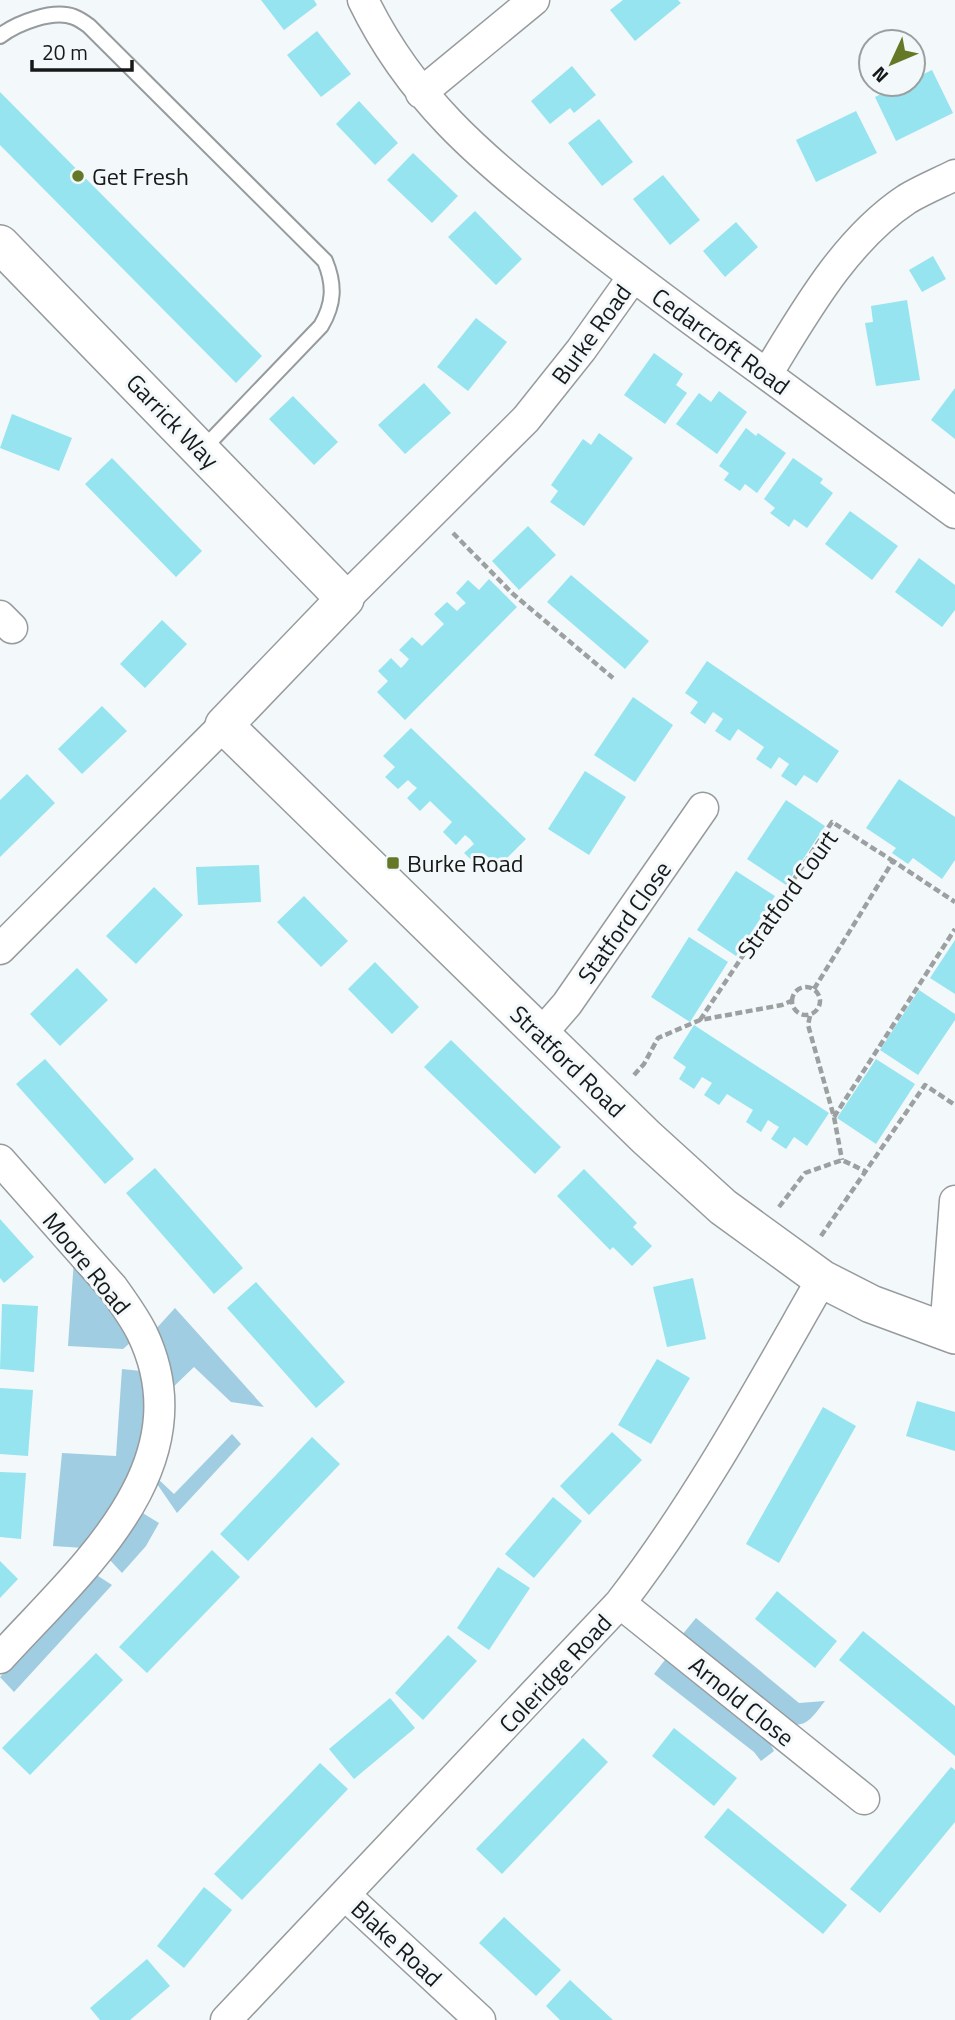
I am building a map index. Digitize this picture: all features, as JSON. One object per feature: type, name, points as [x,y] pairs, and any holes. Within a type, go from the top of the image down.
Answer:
[{"type":"street","name":"Cedarcroft Road","points":[[363,0],[391,53],[421,93],[496,169],[633,277],[955,513]]},
{"type":"street","points":[[421,93],[534,0]]},
{"type":"street","points":[[766,374],[838,266],[871,228],[907,199],[955,175]]},
{"type":"street","name":"Garrick Way","points":[[0,244],[345,599]]},
{"type":"street","name":"Burke Road","points":[[0,949],[526,419],[581,350],[633,277]]},
{"type":"street","name":"Stratford Road","points":[[224,725],[686,1175],[759,1234],[815,1274],[871,1304],[950,1334]]},
{"type":"street","name":"Statford Close","points":[[541,1034],[567,1004],[703,808]]},
{"type":"street","name":"Moore Road","points":[[0,1160],[113,1288],[128,1309],[142,1333],[150,1355],[157,1388],[158,1414],[157,1436],[144,1479],[123,1517],[90,1560],[0,1658]]},
{"type":"street","points":[[950,1334],[955,1201]]},
{"type":"street","name":"Coleridge Road","points":[[226,2020],[620,1603],[725,1449],[815,1274]]},
{"type":"street","name":"Arnold Close","points":[[620,1603],[864,1800]]},
{"type":"street","name":"Blake Road","points":[[345,1895],[480,2020]]},
{"type":"lane","points":[[0,36],[35,19],[60,15],[74,17],[89,26],[325,261],[331,275],[333,293],[330,310],[321,326],[201,451]]},
{"type":"path","points":[[433,512],[513,594],[613,678]]},
{"type":"path","name":"Stratford Court","points":[[699,1020],[832,822],[955,902]]},
{"type":"path","points":[[814,989],[893,862]]},
{"type":"path","points":[[834,1117],[955,929]]},
{"type":"path","points":[[810,1016],[797,1013],[791,1001],[799,988],[814,989],[819,994],[820,1007],[810,1016],[808,1026],[834,1117],[842,1160]]},
{"type":"path","points":[[610,1102],[645,1064],[658,1038],[699,1020],[791,1001]]},
{"type":"path","points":[[815,1274],[823,1231],[925,1085],[955,1104]]},
{"type":"path","points":[[759,1234],[805,1172],[842,1160],[865,1171]]},
{"type":"shaded area","points":[[74,1259],[110,1307],[131,1342],[123,1349],[68,1346]]},
{"type":"shaded area","points":[[175,1308],[264,1407],[231,1402],[194,1367],[168,1392],[154,1331]]},
{"type":"shaded area","points":[[122,1369],[141,1371],[144,1385],[144,1428],[133,1471],[118,1500],[84,1548],[53,1546],[62,1453],[116,1456]]},
{"type":"shaded area","points":[[232,1434],[241,1444],[177,1513],[155,1481],[157,1478],[174,1494]]},
{"type":"shaded area","points":[[141,1512],[159,1523],[146,1546],[122,1573],[108,1558]]},
{"type":"shaded area","points":[[95,1574],[112,1585],[14,1692],[0,1677]]},
{"type":"shaded area","points":[[696,1618],[799,1703],[825,1701],[807,1722],[791,1724],[682,1635]]},
{"type":"shaded area","points":[[668,1656],[767,1738],[774,1751],[761,1761],[754,1752],[654,1674]]},
{"type":"building","points":[[261,0],[314,0],[317,5],[284,30]]},
{"type":"building","points":[[623,0],[678,0],[681,3],[635,41],[610,10]]},
{"type":"building","points":[[317,31],[351,74],[321,97],[287,55]]},
{"type":"building","points":[[572,66],[596,95],[574,113],[570,108],[550,124],[531,101]]},
{"type":"building","points":[[932,70],[953,113],[896,141],[875,98],[927,98],[927,72]]},
{"type":"building","points":[[0,92],[262,356],[236,383],[0,145]]},
{"type":"building","points":[[359,101],[398,143],[375,165],[336,124]]},
{"type":"building","points":[[856,111],[877,153],[816,182],[796,140]]},
{"type":"building","points":[[599,119],[633,162],[602,186],[568,143]]},
{"type":"building","points":[[413,153],[458,196],[432,223],[387,180]]},
{"type":"building","points":[[663,175],[700,220],[670,245],[633,199]]},
{"type":"building","points":[[475,211],[522,259],[496,285],[448,237]]},
{"type":"building","points":[[736,222],[758,247],[725,277],[703,251]]},
{"type":"building","points":[[933,256],[946,279],[922,292],[909,270]]},
{"type":"building","points":[[907,300],[920,380],[876,386],[865,323],[873,322],[871,306]]},
{"type":"building","points":[[476,318],[507,342],[468,391],[437,367]]},
{"type":"building","points":[[654,353],[683,374],[676,385],[687,393],[665,424],[624,395]]},
{"type":"building","points":[[424,383],[451,413],[405,454],[378,425]]},
{"type":"building","points":[[955,388],[955,439],[931,420]]},
{"type":"building","points":[[719,391],[747,412],[717,454],[676,424],[699,393],[711,402]]},
{"type":"building","points":[[293,396],[338,442],[314,465],[269,419]]},
{"type":"building","points":[[12,414],[72,438],[59,471],[0,448]]},
{"type":"building","points":[[746,428],[756,436],[758,433],[786,453],[757,493],[745,484],[740,491],[724,480],[729,473],[719,466]]},
{"type":"building","points":[[599,433],[633,458],[584,526],[550,502],[558,491],[551,485],[583,439],[591,445]]},
{"type":"building","points":[[112,458],[202,551],[176,577],[85,484]]},
{"type":"building","points":[[793,458],[823,479],[820,483],[833,493],[807,528],[794,519],[789,527],[770,513],[775,508],[764,499]]},
{"type":"building","points":[[850,511],[898,546],[872,580],[825,544]]},
{"type":"building","points":[[528,526],[556,555],[519,590],[492,561]]},
{"type":"building","points":[[919,558],[955,585],[955,610],[942,627],[895,592]]},
{"type":"building","points":[[571,575],[649,641],[625,669],[547,602]]},
{"type":"building","points":[[489,579],[517,607],[405,720],[377,692],[388,681],[378,671],[391,658],[401,668],[405,664],[409,659],[399,650],[412,637],[422,646],[444,624],[434,614],[447,602],[457,611],[466,603],[456,593],[468,580],[479,590]]},
{"type":"building","points":[[162,620],[187,644],[145,688],[120,664]]},
{"type":"building","points":[[707,661],[839,751],[817,783],[804,775],[796,786],[781,776],[789,764],[779,757],[771,769],[756,759],[764,747],[738,729],[730,741],[715,731],[723,719],[713,712],[705,724],[690,713],[698,702],[685,693]]},
{"type":"building","points":[[633,697],[673,725],[635,782],[594,755]]},
{"type":"building","points":[[102,706],[127,731],[82,774],[58,749]]},
{"type":"building","points":[[411,728],[526,839],[498,867],[487,856],[478,866],[464,853],[474,844],[465,835],[456,845],[443,832],[452,822],[430,801],[420,811],[407,798],[417,788],[408,780],[398,789],[385,777],[395,767],[383,756]]},
{"type":"building","points":[[585,771],[626,797],[589,855],[548,829]]},
{"type":"building","points":[[27,774],[55,803],[0,857],[0,800]]},
{"type":"building","points":[[899,779],[955,817],[955,860],[942,879],[913,858],[908,864],[892,853],[896,848],[866,828]]},
{"type":"building","points":[[786,800],[825,826],[786,885],[747,859]]},
{"type":"building","points":[[259,865],[261,902],[198,905],[196,867]]},
{"type":"building","points":[[736,871],[775,896],[736,956],[697,930]]},
{"type":"building","points":[[154,887],[183,915],[136,964],[106,936]]},
{"type":"building","points":[[304,896],[348,941],[321,967],[277,922]]},
{"type":"building","points":[[689,937],[728,962],[690,1022],[651,997]]},
{"type":"building","points":[[955,940],[955,994],[930,978]]},
{"type":"building","points":[[375,962],[419,1007],[392,1034],[348,989]]},
{"type":"building","points":[[77,968],[108,1000],[60,1046],[30,1014]]},
{"type":"building","points":[[919,990],[955,1014],[955,1020],[918,1075],[880,1050]]},
{"type":"building","points":[[694,1025],[829,1113],[807,1146],[794,1137],[786,1149],[771,1139],[779,1127],[768,1120],[761,1132],[746,1122],[753,1110],[727,1094],[719,1105],[704,1095],[712,1083],[702,1077],[694,1089],[679,1079],[686,1067],[673,1058]]},
{"type":"building","points":[[451,1040],[561,1147],[535,1174],[424,1067]]},
{"type":"building","points":[[45,1059],[134,1159],[105,1184],[16,1084]]},
{"type":"building","points":[[876,1059],[915,1084],[876,1144],[837,1118]]},
{"type":"building","points":[[155,1168],[243,1268],[214,1294],[126,1193]]},
{"type":"building","points":[[584,1169],[637,1223],[633,1227],[652,1246],[632,1266],[613,1247],[610,1250],[557,1196]]},
{"type":"building","points":[[0,1219],[34,1257],[4,1283],[0,1278]]},
{"type":"building","points":[[693,1278],[706,1339],[667,1347],[653,1287]]},
{"type":"building","points":[[256,1282],[345,1382],[316,1408],[227,1308]]},
{"type":"building","points":[[2,1304],[38,1306],[34,1372],[0,1369]]},
{"type":"building","points":[[657,1359],[690,1378],[651,1444],[618,1425]]},
{"type":"building","points":[[0,1388],[33,1390],[28,1456],[0,1454]]},
{"type":"building","points":[[917,1401],[955,1412],[955,1451],[906,1436]]},
{"type":"building","points":[[823,1407],[856,1426],[779,1563],[746,1544]]},
{"type":"building","points":[[612,1432],[642,1460],[589,1515],[560,1486]]},
{"type":"building","points":[[312,1437],[340,1464],[248,1561],[220,1534]]},
{"type":"building","points":[[0,1472],[26,1473],[21,1539],[0,1537]]},
{"type":"building","points":[[553,1497],[582,1521],[534,1578],[505,1554]]},
{"type":"building","points":[[212,1550],[240,1577],[147,1673],[119,1647]]},
{"type":"building","points":[[0,1561],[18,1579],[0,1598]]},
{"type":"building","points":[[498,1567],[530,1588],[489,1650],[457,1628]]},
{"type":"building","points":[[777,1591],[837,1641],[815,1668],[755,1619]]},
{"type":"building","points":[[863,1631],[955,1706],[955,1756],[839,1660]]},
{"type":"building","points":[[448,1635],[477,1661],[423,1720],[395,1693]]},
{"type":"building","points":[[96,1653],[123,1680],[30,1775],[2,1748]]},
{"type":"building","points":[[390,1698],[415,1728],[354,1779],[329,1749]]},
{"type":"building","points":[[674,1728],[737,1778],[714,1806],[652,1756]]},
{"type":"building","points":[[583,1738],[608,1762],[502,1874],[476,1849]]},
{"type":"building","points":[[320,1763],[348,1789],[242,1900],[214,1874]]},
{"type":"building","points":[[951,1767],[955,1770],[955,1822],[880,1913],[850,1889]]},
{"type":"building","points":[[728,1808],[847,1905],[823,1934],[704,1837]]},
{"type":"building","points":[[204,1887],[232,1910],[184,1968],[157,1946]]},
{"type":"building","points":[[504,1917],[561,1970],[536,1996],[479,1943]]},
{"type":"building","points":[[147,1959],[170,1986],[130,2020],[100,2020],[90,2008]]},
{"type":"building","points":[[570,1980],[613,2020],[560,2020],[546,2006]]},
{"type":"place","name":"Get Fresh","points":[[78,176]]},
{"type":"place","name":"Burke Road","points":[[393,863]]}]
